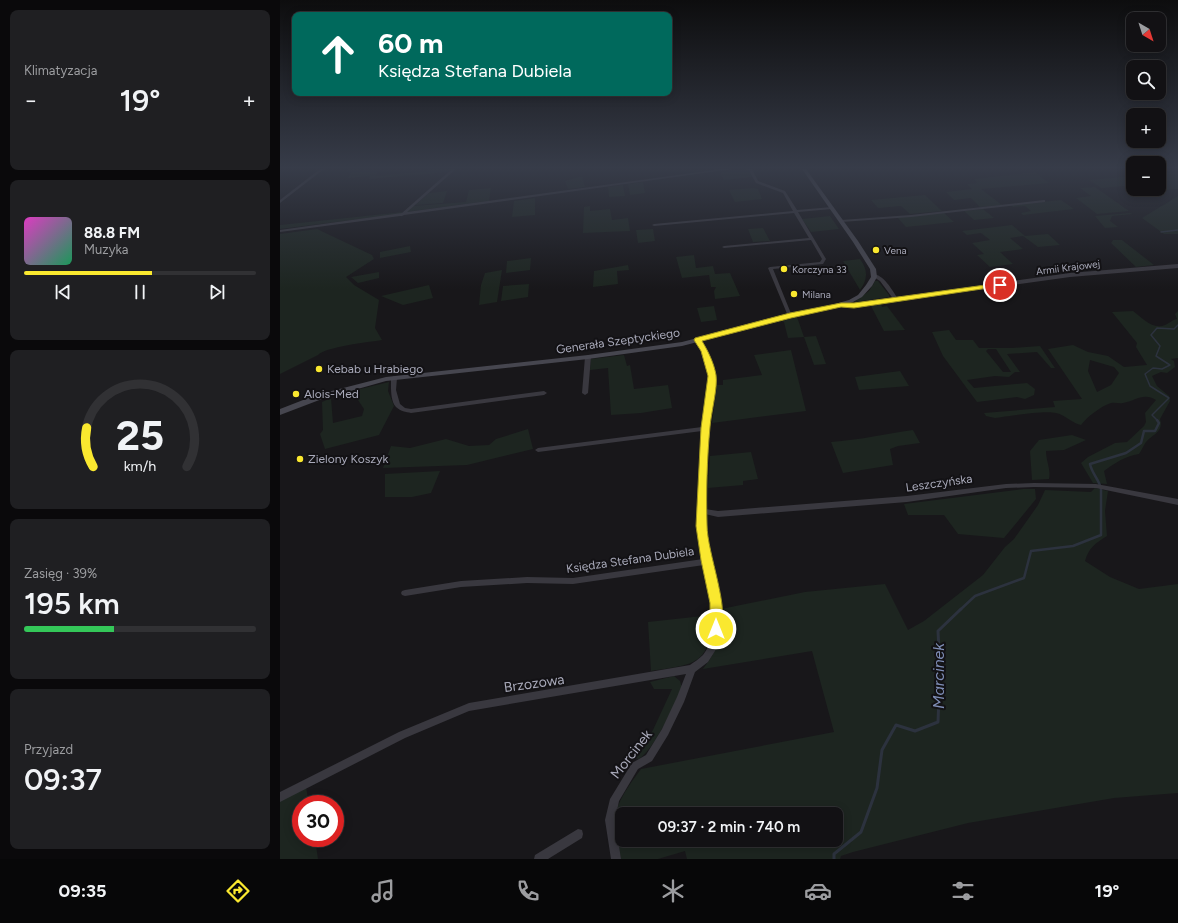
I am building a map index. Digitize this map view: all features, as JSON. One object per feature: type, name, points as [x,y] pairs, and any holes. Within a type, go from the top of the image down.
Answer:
[{"type":"main road","points":[[833,209],[871,264],[874,274]]},
{"type":"main road","name":"Generała Szeptyckiego","points":[[280,412],[319,397],[354,386],[394,378],[588,357],[676,345],[698,340],[790,316],[841,305],[864,293],[872,283],[874,274]]},
{"type":"street","points":[[402,215],[409,209]]},
{"type":"street","points":[[280,231],[444,209]]},
{"type":"street","points":[[790,316],[770,270],[774,267],[821,263],[824,259],[793,209]]},
{"type":"street","points":[[654,225],[822,209]]},
{"type":"street","points":[[841,221],[911,216],[972,209]]},
{"type":"street","points":[[724,247],[811,239]]},
{"type":"street","name":"Armii Krajowej","points":[[841,305],[854,305],[1070,275],[1178,266]]},
{"type":"street","points":[[874,274],[882,280],[896,299]]},
{"type":"street","name":"Księdza Stefana Dubiela","points":[[405,594],[461,584],[526,580],[573,581],[706,560],[702,526],[702,511],[705,428],[712,376],[705,351],[698,340]]},
{"type":"street","points":[[585,393],[588,357]]},
{"type":"street","points":[[394,378],[393,390],[397,405],[411,411],[544,393]]},
{"type":"street","points":[[538,450],[705,428]]},
{"type":"street","name":"Leszczyńska","points":[[702,511],[718,514],[907,499],[1006,486],[1096,486],[1178,502]]},
{"type":"street","points":[[692,669],[704,660],[713,647],[716,629],[716,603],[706,560]]},
{"type":"street","name":"Brzozowa","points":[[280,797],[402,735],[469,707],[692,669]]},
{"type":"street","name":"Morcinek","points":[[616,859],[610,820],[615,799],[636,766],[649,758],[665,732],[681,699],[692,669]]},
{"type":"street","points":[[539,859],[578,834]]},
{"type":"shaded area","points":[[409,209],[428,209],[406,212]]},
{"type":"shaded area","points":[[513,209],[535,209],[535,215],[512,217]]},
{"type":"shaded area","points":[[584,209],[590,209],[590,211],[610,209],[612,220],[628,218],[630,231],[583,233]]},
{"type":"shaded area","points":[[904,209],[940,209],[942,211],[910,214]]},
{"type":"shaded area","points":[[983,209],[994,218],[974,220],[964,211]]},
{"type":"shaded area","points":[[1029,209],[1073,209],[1023,215],[1021,213],[1031,211]]},
{"type":"shaded area","points":[[1091,209],[1126,209],[1129,211],[1097,214]]},
{"type":"shaded area","points":[[1157,209],[1178,209],[1178,234],[1164,234],[1142,218]]},
{"type":"shaded area","points":[[403,212],[400,214],[280,229],[280,225]]},
{"type":"shaded area","points":[[944,213],[954,222],[906,227],[897,217]]},
{"type":"shaded area","points":[[1133,214],[1112,216],[1110,221],[1118,227],[1105,228],[1095,216]]},
{"type":"shaded area","points":[[830,216],[839,229],[811,232],[802,219]]},
{"type":"shaded area","points":[[1012,225],[1025,236],[1048,234],[1060,245],[1038,247],[1023,236],[1010,238],[1023,249],[1000,252],[1013,264],[990,267],[977,255],[984,254],[972,243],[990,240],[981,233],[967,235],[962,231]]},
{"type":"shaded area","points":[[763,228],[770,241],[753,242],[748,229]]},
{"type":"shaded area","points":[[317,229],[372,255],[374,259],[346,277],[354,285],[379,300],[375,328],[382,340],[348,345],[322,352],[280,374],[280,234]]},
{"type":"shaded area","points":[[653,229],[655,241],[638,243],[636,230]]},
{"type":"shaded area","points":[[1113,240],[1122,240],[1154,265],[1136,267],[1111,243]]},
{"type":"shaded area","points":[[410,246],[411,252],[380,258],[380,252]]},
{"type":"shaded area","points":[[694,255],[696,268],[713,266],[715,274],[730,273],[740,296],[715,299],[714,291],[716,287],[711,287],[709,275],[682,278],[676,257]]},
{"type":"shaded area","points":[[531,258],[530,270],[506,273],[507,261]]},
{"type":"shaded area","points":[[860,259],[866,271],[866,278],[860,290],[843,261]]},
{"type":"shaded area","points":[[628,265],[629,270],[617,271],[618,284],[593,287],[594,271]]},
{"type":"shaded area","points":[[502,270],[497,302],[479,305],[481,285],[485,273]]},
{"type":"shaded area","points":[[379,272],[379,278],[358,283],[351,277]]},
{"type":"shaded area","points":[[875,281],[878,281],[889,297],[854,302],[869,291]]},
{"type":"shaded area","points":[[529,284],[528,297],[501,301],[503,286]]},
{"type":"shaded area","points":[[429,285],[433,298],[403,305],[381,296]]},
{"type":"shaded area","points":[[881,304],[882,307],[887,306],[905,330],[884,331],[871,306]]},
{"type":"shaded area","points":[[714,306],[717,320],[701,322],[697,308]]},
{"type":"shaded area","points":[[1133,311],[1152,325],[1161,326],[1177,319],[1175,314],[1178,311],[1178,358],[1171,359],[1174,361],[1175,367],[1167,373],[1161,372],[1152,376],[1157,386],[1169,396],[1170,401],[1160,419],[1161,423],[1159,430],[1146,442],[1139,454],[1125,458],[1104,471],[1107,484],[1093,483],[1081,463],[1088,457],[1115,443],[1127,442],[1144,426],[1146,422],[1145,413],[1156,400],[1143,397],[1123,403],[1111,403],[1094,412],[1081,425],[1074,423],[1063,415],[1051,412],[995,418],[986,416],[984,413],[1055,407],[1053,401],[1082,399],[1048,349],[1073,345],[1088,352],[1108,356],[1124,367],[1147,365],[1136,347],[1137,343],[1112,312]],"holes":[[[1090,360],[1114,367],[1119,373],[1111,385],[1097,392],[1088,371]]]},
{"type":"shaded area","points":[[797,317],[804,337],[788,338],[784,322],[782,321]]},
{"type":"shaded area","points":[[949,330],[956,340],[973,340],[979,348],[1040,346],[1055,368],[1051,368],[1037,352],[1007,354],[1020,372],[1015,372],[1009,377],[995,376],[967,380],[974,388],[1027,383],[1035,389],[1034,395],[1025,399],[1017,397],[977,402],[943,356],[932,332]],"holes":[[[988,349],[996,349],[1011,372],[1003,372],[986,351]]]},
{"type":"shaded area","points":[[816,336],[826,364],[814,365],[804,337]]},
{"type":"shaded area","points":[[791,350],[806,411],[712,423],[717,385],[723,385],[723,380],[762,375],[754,355]]},
{"type":"shaded area","points":[[624,355],[627,366],[630,365],[634,389],[668,385],[672,408],[641,413],[611,415],[608,368],[590,370],[591,359]]},
{"type":"shaded area","points":[[900,371],[909,386],[859,390],[855,377]]},
{"type":"shaded area","points":[[389,382],[388,391],[394,406],[379,435],[325,449],[320,434],[323,430],[322,402],[331,398],[333,423],[362,416],[364,409],[358,400],[356,390]]},
{"type":"shaded area","points":[[528,429],[533,449],[467,465],[383,468],[391,446],[410,448],[446,439],[469,446],[489,445],[496,439]]},
{"type":"shaded area","points":[[913,430],[920,443],[898,446],[890,449],[893,465],[843,473],[831,442],[862,438]]},
{"type":"shaded area","points":[[1072,435],[1086,440],[1064,450],[1046,451],[1049,479],[1032,480],[1030,451],[1039,440]]},
{"type":"shaded area","points":[[751,452],[758,479],[743,481],[743,485],[708,488],[710,456]]},
{"type":"shaded area","points":[[440,471],[431,493],[412,497],[385,497],[385,474]]},
{"type":"shaded area","points":[[1095,488],[1108,491],[1105,511],[1107,536],[1093,546],[1085,561],[1110,577],[1139,589],[1178,584],[1178,793],[1114,798],[968,823],[853,852],[841,856],[840,859],[687,859],[685,851],[658,859],[621,859],[619,847],[843,847],[843,807],[618,807],[623,795],[641,769],[834,732],[812,651],[703,669],[716,648],[721,627],[721,609],[805,592],[885,584],[908,630],[924,621],[983,575],[1005,547],[1014,539],[1038,505],[1045,490],[1091,492]]},
{"type":"shaded area","points":[[1023,489],[1035,489],[1036,499],[1004,538],[958,534],[944,515],[908,515],[904,504]]},
{"type":"shaded area","points":[[712,615],[708,644],[704,653],[698,659],[679,666],[651,671],[648,622]]},
{"type":"shaded area","points":[[674,676],[680,681],[682,688],[669,716],[652,746],[639,759],[634,758],[653,730],[672,689],[654,689],[650,682]]},
{"type":"shaded area","points":[[306,787],[307,795],[292,795],[292,847],[316,847],[318,859],[280,859],[280,800]]},
{"type":"waterway","points":[[1161,232],[1178,230]]},
{"type":"waterway","name":"Marcinek","points":[[1157,420],[1152,415],[1169,398],[1150,386],[1145,374],[1153,368],[1162,369],[1170,365],[1156,356],[1160,346],[1151,335],[1157,328],[1174,329],[1178,325]]},
{"type":"waterway","name":"Marcinek","points":[[960,610],[975,596],[1024,578],[1031,551],[1073,546],[1101,535],[1101,489],[1090,464],[1126,453],[1141,443],[1144,431],[1155,431],[1159,423],[1157,420]]},
{"type":"waterway","name":"Marcinek","points":[[834,859],[834,854],[861,832],[877,788],[882,750],[896,725],[915,731],[938,722],[940,671],[938,631],[961,609]]},
{"type":"place","name":"Vena","points":[[876,250]]},
{"type":"place","name":"Korczyna 33","points":[[784,269]]},
{"type":"place","name":"Milana","points":[[794,294]]},
{"type":"place","name":"Kebab u Hrabiego","points":[[319,369]]},
{"type":"place","name":"Alois-Med","points":[[296,394]]},
{"type":"place","name":"Zielony Koszyk","points":[[300,459]]},
{"type":"route","points":[[716,629],[716,603],[706,560],[702,526],[705,428],[712,376],[705,351],[698,340],[790,316],[841,305],[854,305],[1000,285]]}]
